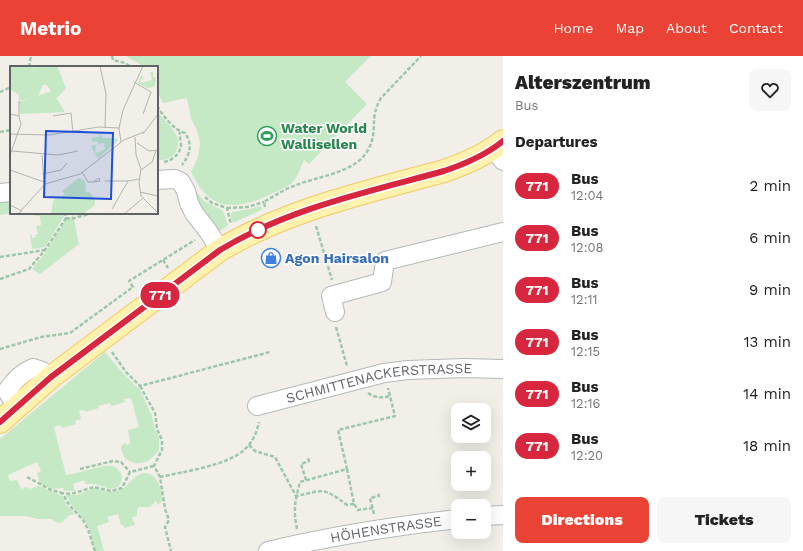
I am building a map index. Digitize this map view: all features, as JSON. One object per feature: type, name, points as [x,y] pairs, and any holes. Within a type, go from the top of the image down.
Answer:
[{"type":"main road","points":[[0,422],[51,377],[220,250],[239,238],[313,207],[448,170],[500,150]]},
{"type":"street","points":[[158,180],[175,179],[181,182],[194,213],[220,250]]},
{"type":"street","points":[[0,193],[10,192]]},
{"type":"street","points":[[335,318],[331,296],[382,282],[385,261],[503,232]]},
{"type":"street","name":"SCHMITTENACKERSTRASSE","points":[[257,406],[384,373],[408,370],[464,368],[503,369]]},
{"type":"street","points":[[491,516],[503,516]]},
{"type":"street","name":"HÖHENSTRASSE","points":[[268,551],[300,547],[377,529],[451,520]]},
{"type":"path","points":[[29,66],[31,56]]},
{"type":"path","points":[[112,56],[113,60],[125,63],[130,66]]},
{"type":"path","points":[[227,208],[247,207],[264,202],[295,186],[346,169],[361,160],[369,149],[373,135],[373,116],[376,106],[381,98],[421,56]]},
{"type":"path","points":[[0,92],[10,87]]},
{"type":"path","points":[[158,108],[180,132],[185,133],[190,139],[191,148],[188,156],[178,170]]},
{"type":"path","points":[[0,132],[10,130]]},
{"type":"path","points":[[163,163],[175,158],[179,151],[181,144],[180,132]]},
{"type":"path","points":[[264,202],[266,210]]},
{"type":"path","points":[[0,279],[29,269],[45,250],[66,218],[65,214]]},
{"type":"path","points":[[66,218],[71,219],[88,214]]},
{"type":"path","points":[[316,226],[332,282]]},
{"type":"path","points":[[0,349],[41,337],[70,333],[133,287],[129,281],[200,237]]},
{"type":"path","points":[[0,257],[45,250]]},
{"type":"path","points":[[163,260],[166,266]]},
{"type":"path","points":[[335,318],[347,368]]},
{"type":"path","points":[[27,477],[51,490],[62,493],[71,494],[94,487],[111,491],[122,488],[130,472],[154,466],[162,450],[162,440],[157,429],[155,413],[140,386],[126,372],[108,347]]},
{"type":"path","points":[[140,386],[270,352]]},
{"type":"path","points":[[373,508],[358,510],[354,504],[338,430],[395,416],[387,386]]},
{"type":"path","points":[[160,477],[222,463],[245,450],[257,432],[260,417],[257,406]]},
{"type":"path","points":[[249,445],[255,451],[275,456],[296,496]]},
{"type":"path","points":[[306,480],[301,464],[309,462],[308,458]]},
{"type":"path","points":[[80,469],[113,461],[121,462],[130,472]]},
{"type":"path","points":[[154,466],[160,477],[165,509],[169,520],[165,527],[171,551]]},
{"type":"path","points":[[300,547],[294,516],[294,506],[300,482],[347,468]]},
{"type":"path","points":[[296,496],[324,490],[347,505],[354,504]]},
{"type":"path","points":[[375,519],[370,498],[379,496],[378,492]]},
{"type":"path","points":[[62,493],[70,506],[83,520],[95,551]]},
{"type":"green space","name":"Water World Wallisellen","points":[[126,56],[371,56],[345,82],[367,104],[309,164],[304,160],[291,184],[248,203],[232,205],[216,202],[206,195],[191,172],[198,157],[200,143],[197,130],[191,119],[187,98],[163,103],[158,93],[158,66],[141,66]]},
{"type":"green space","points":[[158,112],[176,134],[178,140],[178,145],[174,154],[163,160],[158,160]]},
{"type":"green space","points":[[193,188],[204,201],[223,211],[228,225],[218,231],[199,208]]},
{"type":"green space","points":[[10,200],[10,213],[0,215],[0,201]]},
{"type":"green space","points":[[260,206],[263,209],[233,223],[231,217],[232,212]]},
{"type":"green space","points":[[34,214],[64,214],[45,247],[32,249],[30,235],[32,235],[32,238],[36,237],[35,235],[38,234],[36,226],[41,225],[40,217],[35,216]]},
{"type":"green space","points":[[73,214],[79,244],[40,274],[32,269],[46,252],[66,219],[70,220]]},
{"type":"green space","points":[[105,352],[140,390],[152,416],[155,430],[159,437],[159,450],[146,462],[142,463],[131,462],[124,456],[121,447],[124,443],[128,445],[130,443],[128,430],[139,427],[131,398],[124,399],[125,402],[111,406],[110,403],[98,406],[99,408],[85,412],[85,410],[79,411],[81,419],[75,421],[76,424],[62,428],[61,425],[54,427],[66,475],[103,466],[113,466],[122,476],[118,487],[110,489],[95,484],[86,484],[84,480],[73,484],[75,491],[65,491],[63,488],[52,489],[40,484],[37,473],[41,471],[37,462],[8,475],[10,481],[17,480],[21,489],[27,487],[29,489],[39,486],[62,496],[74,514],[68,516],[61,523],[55,522],[52,519],[38,519],[26,516],[0,516],[0,439]]},
{"type":"green space","points":[[143,473],[148,473],[156,479],[160,487],[162,501],[158,505],[156,501],[150,507],[139,507],[137,510],[137,516],[132,517],[135,525],[124,528],[123,525],[121,525],[118,514],[107,517],[109,522],[97,526],[104,551],[96,551],[88,525],[71,504],[66,495],[77,495],[94,488],[109,492],[117,491],[123,489],[135,477]]},
{"type":"bus line","name":"771","points":[[0,422],[51,377],[220,250],[239,238],[313,207],[444,171],[477,158],[503,141]]},
{"type":"place","name":"Water World Wallisellen","points":[[267,136]]},
{"type":"place","name":"Agon Hairsalon","points":[[271,258]]}]
